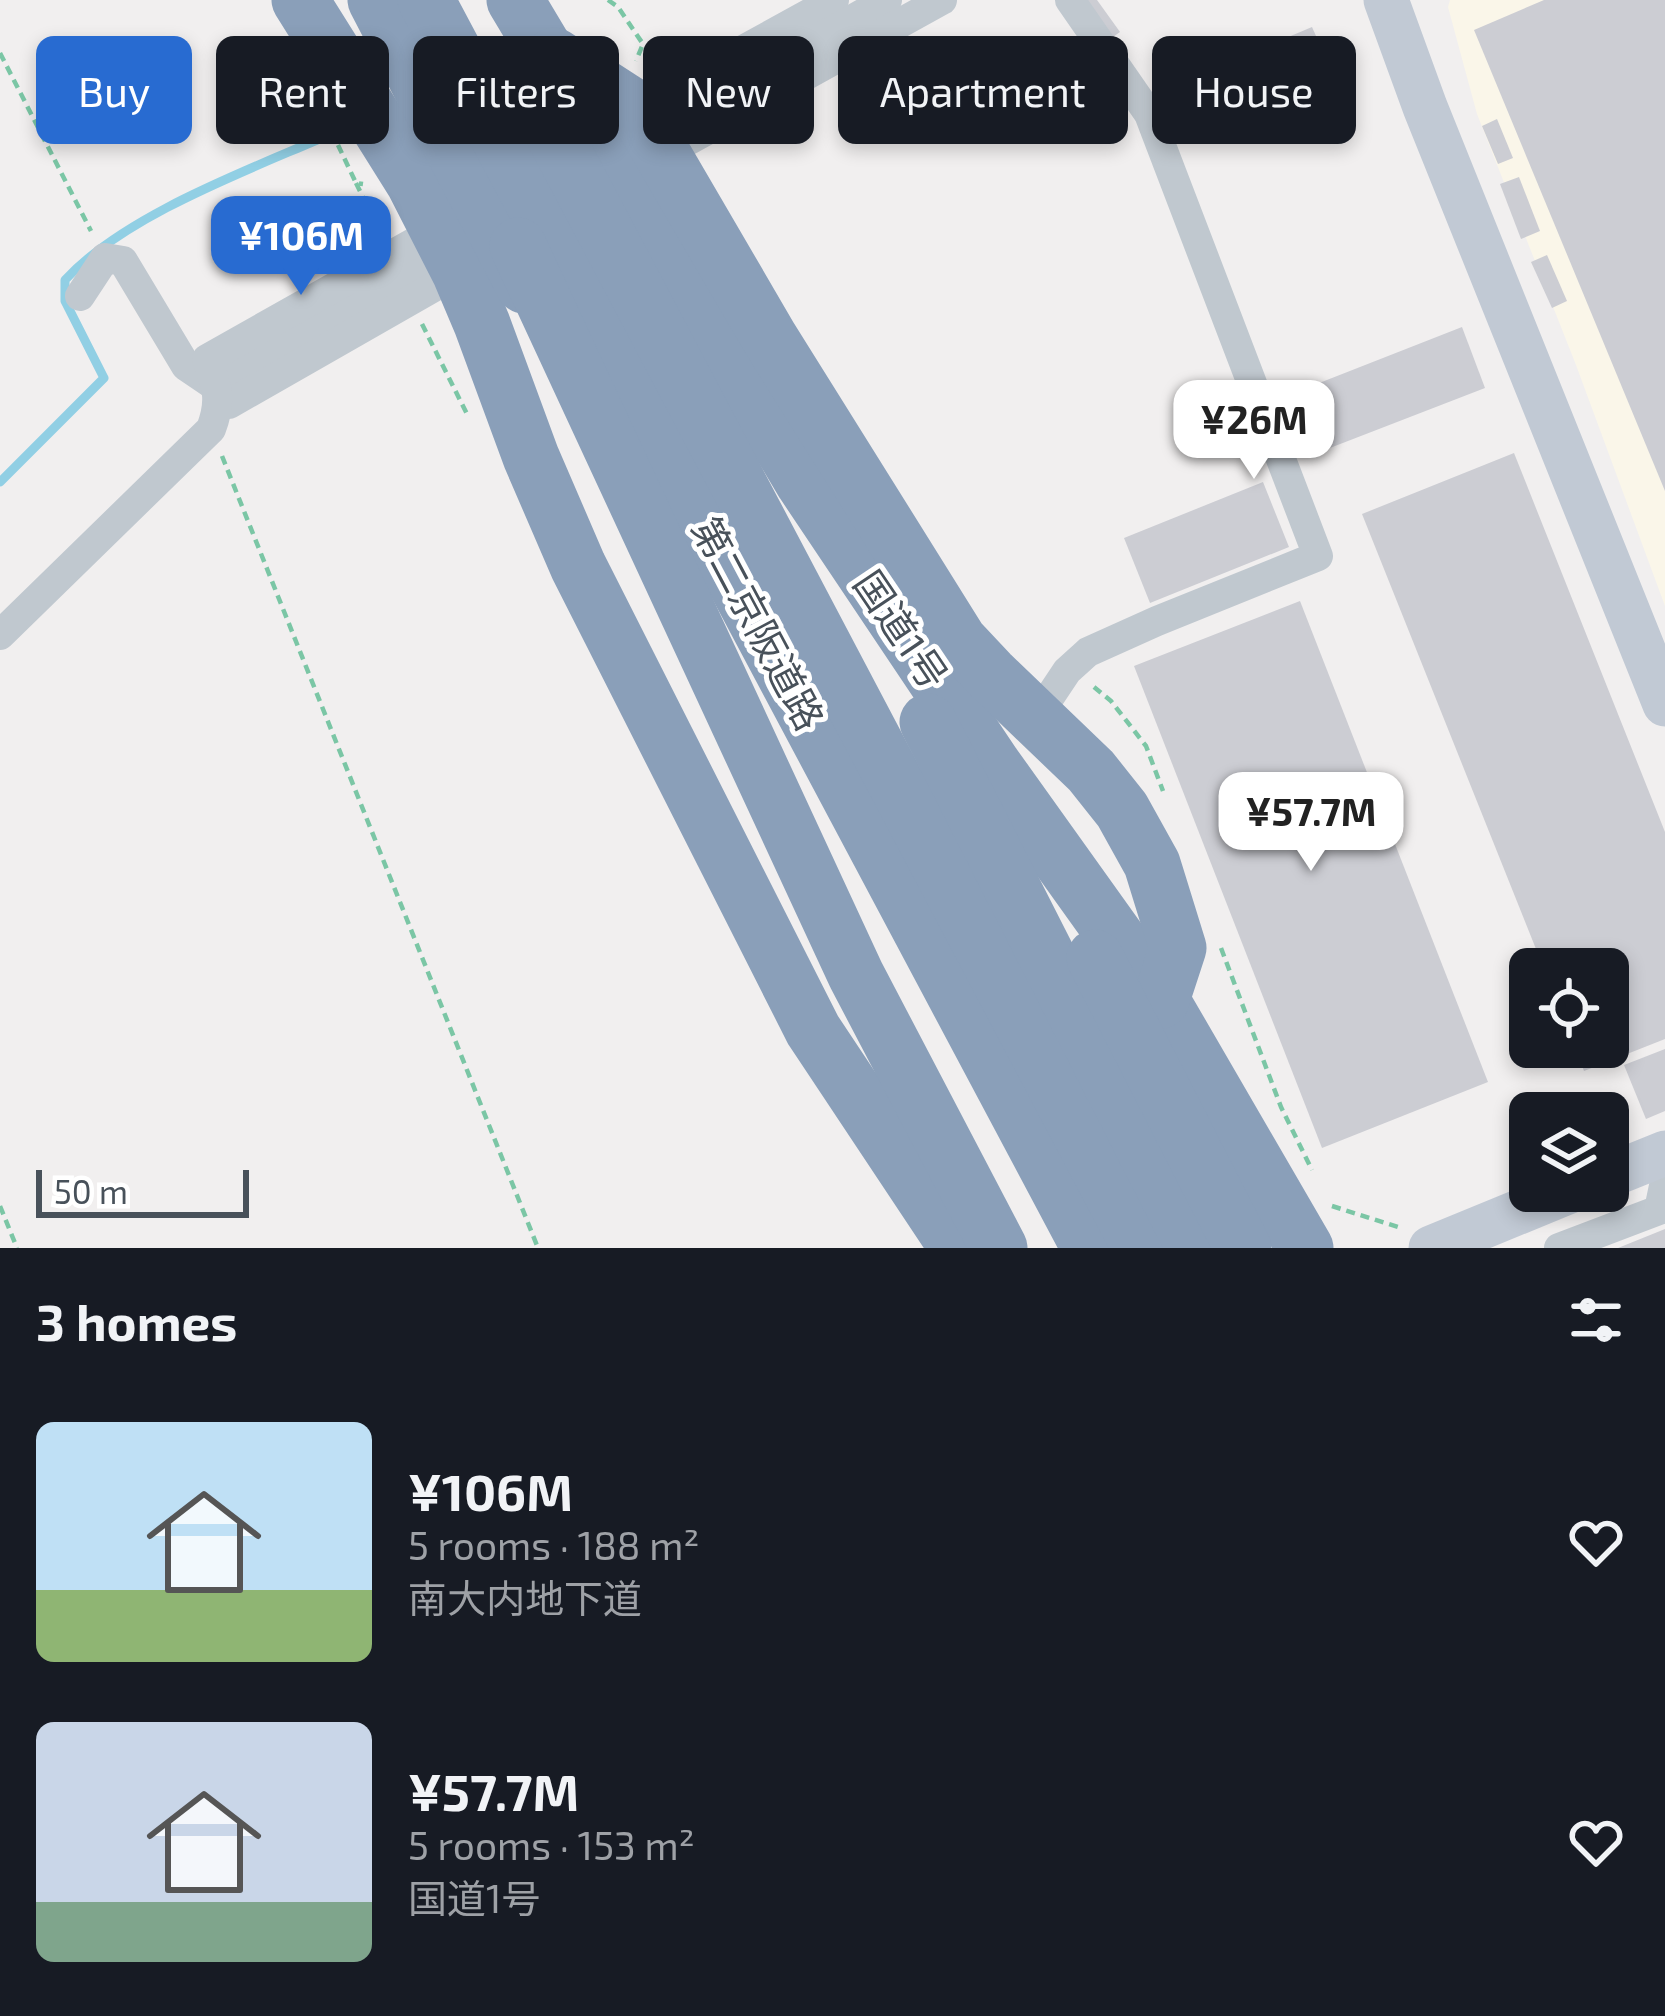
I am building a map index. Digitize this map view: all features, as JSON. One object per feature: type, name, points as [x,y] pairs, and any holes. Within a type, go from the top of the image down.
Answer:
[{"type":"highway","points":[[300,0],[414,182],[426,252],[531,457],[578,566],[813,1030],[962,1248]]},
{"type":"highway","points":[[376,0],[590,414],[777,858],[884,1068],[962,1248]]},
{"type":"highway","points":[[393,0],[514,237],[856,975],[999,1248]]},
{"type":"highway","name":"第二京阪道路","points":[[426,0],[1090,1248]]},
{"type":"highway","name":"第二京阪道路","points":[[484,0],[1141,1248]]},
{"type":"highway","name":"国道1号","points":[[515,0],[537,25],[804,483],[993,765],[1161,1000],[1304,1248]]},
{"type":"highway","points":[[537,25],[643,112]]},
{"type":"highway","points":[[537,25],[704,286],[1050,869],[1243,1248]]},
{"type":"highway","points":[[670,144],[769,337],[959,641],[1091,771],[1122,810],[1152,864],[1178,948],[1161,1000]]},
{"type":"highway","points":[[704,286],[1195,1248]]},
{"type":"highway","points":[[610,443],[1042,1248]]},
{"type":"street","points":[[785,36],[834,0]]},
{"type":"street","points":[[814,41],[886,0]]},
{"type":"street","points":[[897,0],[940,1]]},
{"type":"street","points":[[1035,718],[1067,671],[1088,652],[1318,556],[1149,114],[1070,0]]},
{"type":"street","points":[[1386,0],[1665,704]]},
{"type":"street","points":[[814,71],[940,1]]},
{"type":"street","points":[[0,634],[216,408],[426,252]]},
{"type":"street","points":[[216,408],[208,359],[426,252]]},
{"type":"street","points":[[80,296],[105,258],[123,261],[216,408]]},
{"type":"street","points":[[1629,1168],[1665,1153]]},
{"type":"street","points":[[1559,1248],[1659,1210],[1665,1180]]},
{"type":"street","points":[[1431,1248],[1519,1212]]},
{"type":"path","points":[[0,53],[105,258]]},
{"type":"path","points":[[356,183],[426,252]]},
{"type":"path","points":[[416,310],[443,371]]},
{"type":"path","points":[[216,408],[538,1248]]},
{"type":"path","points":[[0,1206],[17,1248]]},
{"type":"shaded area","points":[[1450,0],[1665,0],[1665,606],[1477,114]]},
{"type":"building","points":[[1083,0],[1097,0],[1120,32],[1108,36]]},
{"type":"building","points":[[1544,0],[1665,0],[1665,491],[1474,30]]},
{"type":"building","points":[[1312,27],[1316,36],[1291,36]]},
{"type":"building","points":[[1497,119],[1513,158],[1498,164],[1482,126]]},
{"type":"building","points":[[1519,177],[1540,231],[1521,239],[1500,184]]},
{"type":"building","points":[[1547,255],[1567,301],[1552,308],[1531,262]]},
{"type":"building","points":[[1462,327],[1485,388],[1304,458],[1281,398]]},
{"type":"building","points":[[1514,453],[1665,832],[1665,1039],[1629,1053],[1629,948],[1536,948],[1362,514]]},
{"type":"building","points":[[1263,482],[1289,547],[1150,603],[1124,538]]},
{"type":"building","points":[[1300,601],[1488,1082],[1322,1148],[1134,666]]},
{"type":"building","points":[[1665,1049],[1665,1111],[1646,1119],[1625,1068]]},
{"type":"building","points":[[1665,1229],[1665,1248],[1618,1248]]},
{"type":"waterway","points":[[0,482],[104,378],[65,301],[65,280],[149,217],[308,144]]}]
